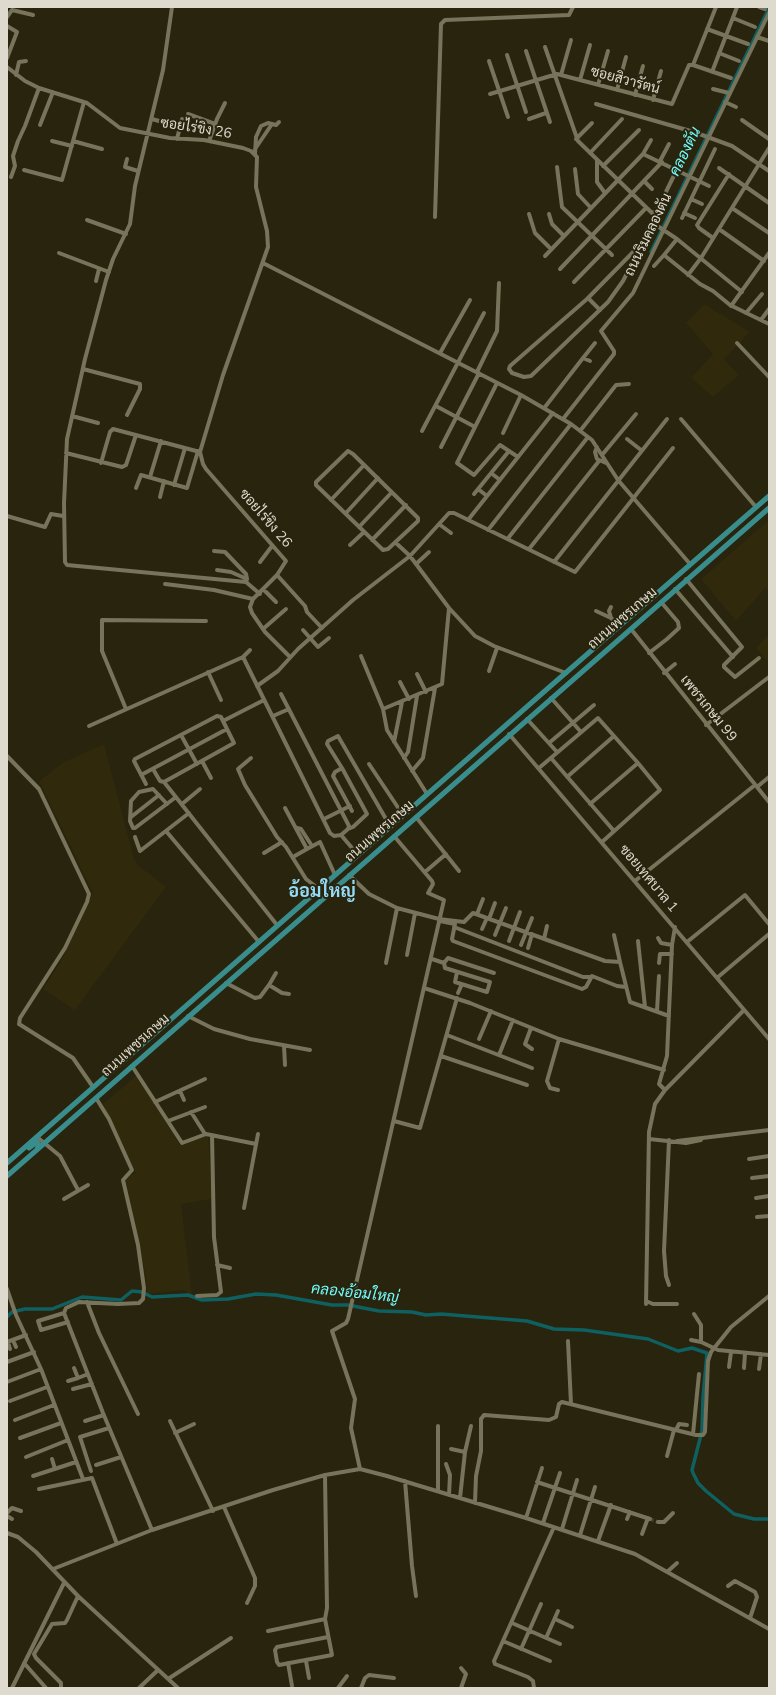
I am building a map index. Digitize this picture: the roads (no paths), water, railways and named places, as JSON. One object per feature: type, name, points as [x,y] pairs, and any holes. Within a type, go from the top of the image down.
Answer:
[{"type":"main road","name":"ถนนเพชรเกษม","points":[[7,1163],[632,614],[769,496]]},
{"type":"main road","name":"ถนนเพชรเกษม","points":[[7,1176],[509,734],[769,508]]},
{"type":"main road","points":[[632,614],[633,621],[639,621]]},
{"type":"main road","points":[[627,619],[631,629]]},
{"type":"main road","points":[[49,1126],[46,1132],[48,1134],[78,1109],[91,1102]]},
{"type":"main road","points":[[7,1167],[37,1142],[39,1145],[37,1149]]},
{"type":"street","points":[[172,7],[163,70],[152,119],[146,133],[136,170],[130,224],[123,234],[108,271],[72,416],[66,453],[61,515],[65,562],[67,565],[247,580]]},
{"type":"street","points":[[435,216],[441,24],[445,20],[569,15],[573,7]]},
{"type":"street","points":[[716,7],[693,65],[731,78]]},
{"type":"street","points":[[712,72],[737,7]]},
{"type":"street","points":[[759,7],[764,9]]},
{"type":"street","points":[[7,17],[12,10],[34,15]]},
{"type":"street","name":"ถนนริมคลองตัน","points":[[563,419],[614,354],[614,351],[601,331],[633,293],[661,228],[769,14]]},
{"type":"street","points":[[733,18],[755,27]]},
{"type":"street","points":[[7,26],[17,32],[7,58]]},
{"type":"street","points":[[707,29],[748,44]]},
{"type":"street","points":[[757,37],[769,41]]},
{"type":"street","points":[[561,74],[571,40]]},
{"type":"street","points":[[580,80],[590,45]]},
{"type":"street","points":[[546,47],[576,139],[652,213],[656,211],[687,149]]},
{"type":"street","points":[[598,85],[608,50]]},
{"type":"street","points":[[526,51],[550,122]]},
{"type":"street","points":[[719,53],[739,61]]},
{"type":"street","points":[[507,55],[526,112]]},
{"type":"street","points":[[617,90],[626,57]]},
{"type":"street","points":[[16,74],[19,62],[26,61]]},
{"type":"street","points":[[489,61],[508,117]]},
{"type":"street","name":"ซอยสิวารัตน์","points":[[490,94],[555,74],[561,74],[669,104],[674,103],[686,69],[689,65],[693,65]]},
{"type":"street","points":[[635,95],[643,66]]},
{"type":"street","name":"ซอยไร่ขิง 26","points":[[7,67],[39,88],[84,102],[95,107],[120,128],[177,139],[209,141],[243,148],[255,154]]},
{"type":"street","points":[[653,100],[661,71]]},
{"type":"street","points":[[11,177],[15,166],[13,156],[39,88]]},
{"type":"street","points":[[713,88],[728,93]]},
{"type":"street","points":[[40,125],[52,92]]},
{"type":"street","points":[[24,170],[62,180],[84,102]]},
{"type":"street","points":[[725,102],[736,108]]},
{"type":"street","points":[[209,141],[215,124],[225,104]]},
{"type":"street","points":[[596,104],[732,146],[769,170]]},
{"type":"street","points":[[530,119],[546,113]]},
{"type":"street","points":[[188,114],[215,124]]},
{"type":"street","points":[[152,119],[159,121]]},
{"type":"street","points":[[177,139],[182,119]]},
{"type":"street","points":[[590,153],[622,119]]},
{"type":"street","points":[[742,120],[769,140]]},
{"type":"street","points":[[136,488],[141,475],[188,487],[223,375],[263,263],[268,239],[256,188],[258,160],[255,154],[256,137],[261,126],[264,124],[272,124],[276,126],[279,122]]},
{"type":"street","points":[[576,139],[592,123]]},
{"type":"street","points":[[255,149],[272,124]]},
{"type":"street","points":[[603,166],[638,130]]},
{"type":"street","points":[[545,256],[643,154],[651,140]]},
{"type":"street","points":[[52,141],[73,143],[102,149]]},
{"type":"street","points":[[560,269],[661,162],[669,144]]},
{"type":"street","points":[[688,274],[701,258],[769,148]]},
{"type":"street","points":[[695,218],[683,215],[715,149]]},
{"type":"street","points":[[643,154],[709,186]]},
{"type":"street","points":[[127,159],[125,167],[136,170]]},
{"type":"street","points":[[597,160],[597,182],[605,193]]},
{"type":"street","points":[[557,167],[560,204],[612,255]]},
{"type":"street","points":[[719,168],[769,202]]},
{"type":"street","points":[[576,169],[578,194],[591,208]]},
{"type":"street","points":[[713,238],[698,228],[697,225],[729,174]]},
{"type":"street","points":[[644,181],[652,189]]},
{"type":"street","points":[[691,199],[702,204]]},
{"type":"street","points":[[574,282],[646,208]]},
{"type":"street","points":[[732,208],[769,233]]},
{"type":"street","points":[[529,214],[535,233],[551,249]]},
{"type":"street","points":[[549,214],[552,224],[564,236]]},
{"type":"street","points":[[87,220],[123,234]]},
{"type":"street","points":[[642,243],[588,298],[510,366],[509,368],[512,373],[524,377],[531,376],[600,310],[619,288],[642,243],[651,224],[653,223],[677,239],[742,292]]},
{"type":"street","points":[[719,229],[764,261]]},
{"type":"street","points":[[654,266],[677,239]]},
{"type":"street","points":[[59,253],[108,271]]},
{"type":"street","points":[[731,306],[769,253]]},
{"type":"street","points":[[664,255],[731,306],[769,324]]},
{"type":"street","points":[[263,263],[545,407],[571,424],[588,437],[618,480],[690,564]]},
{"type":"street","points":[[96,281],[100,269]]},
{"type":"street","points":[[440,446],[478,373],[497,331],[499,283]]},
{"type":"street","points":[[746,313],[762,294]]},
{"type":"street","points":[[588,298],[600,310]]},
{"type":"street","points":[[440,353],[470,300]]},
{"type":"street","points":[[761,320],[769,309]]},
{"type":"street","points":[[422,431],[484,313]]},
{"type":"street","points":[[545,407],[595,343]]},
{"type":"street","points":[[737,343],[769,378]]},
{"type":"street","points":[[583,358],[585,357],[590,360]]},
{"type":"street","points":[[83,369],[140,384],[140,390],[127,415]]},
{"type":"street","points":[[497,383],[457,460],[459,465],[474,475],[500,446],[518,457]]},
{"type":"street","points":[[580,431],[616,385],[629,384]]},
{"type":"street","points":[[503,433],[521,395]]},
{"type":"street","points":[[436,406],[475,427]]},
{"type":"street","points":[[468,520],[553,412]]},
{"type":"street","points":[[602,455],[636,414]]},
{"type":"street","points":[[72,416],[98,423]]},
{"type":"street","points":[[554,562],[667,419]]},
{"type":"street","points":[[681,419],[756,508]]},
{"type":"street","points":[[488,530],[571,424]]},
{"type":"street","points":[[101,463],[111,430],[113,429],[200,452]]},
{"type":"street","points":[[66,453],[116,467],[126,465],[136,435]]},
{"type":"street","points":[[509,537],[588,437]]},
{"type":"street","points":[[627,439],[642,450]]},
{"type":"street","points":[[150,477],[161,441]]},
{"type":"street","points":[[174,484],[186,448]]},
{"type":"street","points":[[597,448],[596,455],[599,461],[606,463]]},
{"type":"street","points":[[257,686],[278,671],[310,638],[353,600],[410,556],[450,513],[454,513],[574,572],[576,571],[673,448]]},
{"type":"street","points":[[348,451],[364,465],[406,505],[417,517],[418,521],[396,543],[385,550],[372,540],[346,513],[318,488],[316,482],[348,451]]},
{"type":"street","points":[[474,494],[509,451]]},
{"type":"street","name":"ซอยไร่ขิง 26","points":[[200,452],[206,469],[272,546],[286,560],[277,576],[254,599]]},
{"type":"street","points":[[529,549],[599,461]]},
{"type":"street","points":[[501,462],[509,468]]},
{"type":"street","points":[[331,500],[364,465]]},
{"type":"street","points":[[491,473],[500,480]]},
{"type":"street","points":[[346,513],[378,478]]},
{"type":"street","points":[[160,497],[164,482]]},
{"type":"street","points":[[478,489],[487,496]]},
{"type":"street","points":[[359,527],[392,492]]},
{"type":"street","points":[[372,540],[406,505]]},
{"type":"street","points":[[7,516],[45,526],[50,515],[61,515]]},
{"type":"street","points":[[439,524],[451,533]]},
{"type":"street","points":[[350,545],[364,532]]},
{"type":"street","points":[[396,543],[410,556],[449,608],[474,636],[497,648],[566,673]]},
{"type":"street","points":[[260,562],[272,546]]},
{"type":"street","points":[[214,551],[225,552],[244,572],[247,580]]},
{"type":"street","points":[[416,564],[429,552]]},
{"type":"street","points":[[217,570],[232,572],[247,580],[276,602]]},
{"type":"street","points":[[277,576],[305,606],[308,612],[322,628]]},
{"type":"street","points":[[686,579],[742,647],[724,666],[735,677],[760,658]]},
{"type":"street","points":[[165,584],[214,590],[254,599],[250,610],[263,629],[290,657]]},
{"type":"street","points":[[675,589],[733,657]]},
{"type":"street","points":[[649,653],[678,628],[678,622],[661,602]]},
{"type":"street","points":[[611,607],[609,611],[611,618]]},
{"type":"street","points":[[383,709],[435,688],[442,682],[449,608]]},
{"type":"street","points":[[263,629],[286,609]]},
{"type":"street","points":[[596,611],[611,618],[619,626]]},
{"type":"street","points":[[126,709],[102,651],[102,620],[206,621]]},
{"type":"street","name":"เพชรเกษม 99","points":[[631,629],[664,673],[769,802]]},
{"type":"street","points":[[303,630],[318,647],[329,638]]},
{"type":"street","points":[[489,671],[497,648]]},
{"type":"street","points":[[89,726],[243,657],[250,650]]},
{"type":"street","points":[[361,656],[383,709],[387,730],[427,794]]},
{"type":"street","points":[[243,657],[332,835],[341,835],[348,829],[354,827],[368,814],[327,744],[328,741],[338,736],[390,826]]},
{"type":"street","points":[[664,673],[675,664]]},
{"type":"street","points":[[208,672],[221,700]]},
{"type":"street","points":[[417,674],[426,692]]},
{"type":"street","points":[[706,725],[769,677]]},
{"type":"street","points":[[400,682],[409,699]]},
{"type":"street","points":[[412,771],[423,758],[435,688]]},
{"type":"street","points":[[281,694],[349,826],[348,829]]},
{"type":"street","points":[[404,758],[408,752],[417,696]]},
{"type":"street","points":[[551,698],[581,732]]},
{"type":"street","points":[[223,722],[264,700]]},
{"type":"street","points":[[394,742],[402,702]]},
{"type":"street","points":[[549,743],[594,705]]},
{"type":"street","points":[[273,716],[289,709]]},
{"type":"street","points":[[146,784],[134,761],[135,759],[217,716],[221,717],[234,744],[164,782]]},
{"type":"street","points":[[539,768],[598,718],[638,763],[660,790],[602,842]]},
{"type":"street","points":[[527,719],[557,752]]},
{"type":"street","points":[[141,775],[227,729]]},
{"type":"street","name":"ซอยเทศบาล 1","points":[[509,734],[718,977],[769,1039]]},
{"type":"street","points":[[180,735],[197,764]]},
{"type":"street","points":[[567,777],[614,736]]},
{"type":"street","points":[[7,756],[39,789],[89,894],[87,902],[64,948],[20,1018],[19,1024],[73,1058],[93,1087]]},
{"type":"street","points":[[251,758],[239,767],[239,772],[277,837],[293,857],[306,879],[319,889]]},
{"type":"street","points":[[550,758],[614,831]]},
{"type":"street","points":[[202,761],[211,778]]},
{"type":"street","points":[[590,804],[638,763]]},
{"type":"street","points":[[369,764],[403,815]]},
{"type":"street","points":[[324,819],[341,811],[351,809],[333,776],[335,772],[342,768]]},
{"type":"street","points":[[153,769],[160,781],[164,782],[182,804],[277,925]]},
{"type":"street","points":[[635,881],[769,777]]},
{"type":"street","points":[[167,804],[151,789],[136,794],[131,801],[132,828],[135,828],[167,804],[176,797]]},
{"type":"street","points":[[182,804],[200,789]]},
{"type":"street","points":[[131,818],[159,795]]},
{"type":"street","points":[[285,808],[307,849]]},
{"type":"street","points":[[135,837],[140,851],[189,813]]},
{"type":"street","points":[[416,817],[460,870]]},
{"type":"street","points":[[297,828],[302,829],[312,846]]},
{"type":"street","points":[[166,831],[259,942]]},
{"type":"street","points":[[341,835],[358,855]]},
{"type":"street","points":[[360,1469],[351,1428],[355,1399],[331,1333],[335,1328],[347,1321],[351,1306],[432,959],[444,900],[428,893],[433,883],[394,836]]},
{"type":"street","points":[[264,853],[282,842]]},
{"type":"street","points":[[293,857],[320,842],[335,875]]},
{"type":"street","points":[[425,872],[446,854]]},
{"type":"street","points":[[349,875],[373,896],[397,908],[455,924],[452,938],[453,941],[582,989],[586,987],[590,977]]},
{"type":"street","points":[[687,942],[745,895],[769,924]]},
{"type":"street","points":[[477,914],[482,899]]},
{"type":"street","points":[[482,929],[495,903]]},
{"type":"street","points":[[386,963],[397,908]]},
{"type":"street","points":[[496,935],[506,908]]},
{"type":"street","points":[[407,955],[415,912]]},
{"type":"street","points":[[509,941],[520,912]]},
{"type":"street","points":[[439,920],[464,922],[471,913],[477,914],[609,962],[620,962]]},
{"type":"street","points":[[521,945],[532,918]]},
{"type":"street","points":[[544,938],[547,926]]},
{"type":"street","points":[[454,927],[585,978],[592,976],[617,986],[626,986]]},
{"type":"street","points":[[665,1090],[659,1084],[667,1056],[672,945],[675,927]]},
{"type":"street","points":[[528,948],[532,934]]},
{"type":"street","points":[[718,977],[769,934]]},
{"type":"street","points":[[614,936],[630,1002],[669,1016]]},
{"type":"street","points":[[658,938],[661,943],[672,945]]},
{"type":"street","points":[[638,941],[644,1007]]},
{"type":"street","points":[[659,963],[660,954],[672,954]]},
{"type":"street","points":[[444,963],[448,958],[494,973]]},
{"type":"street","points":[[432,959],[444,963]]},
{"type":"street","points":[[444,963],[445,968],[491,983],[485,992],[454,981],[457,972]]},
{"type":"street","points":[[226,983],[257,998],[260,997],[269,986],[276,973]]},
{"type":"street","points":[[658,1011],[659,976]]},
{"type":"street","points":[[458,993],[462,984]]},
{"type":"street","points":[[269,986],[287,994]]},
{"type":"street","points":[[424,988],[457,998],[558,1039],[664,1070]]},
{"type":"street","points":[[394,1121],[420,1128],[457,998]]},
{"type":"street","points":[[677,1304],[646,1303],[649,1139],[654,1108],[665,1090],[744,1010]]},
{"type":"street","points":[[479,1039],[491,1011]]},
{"type":"street","points":[[188,1016],[214,1029],[250,1039],[310,1050]]},
{"type":"street","points":[[499,1055],[513,1020]]},
{"type":"street","points":[[531,1028],[525,1044],[532,1049]]},
{"type":"street","points":[[447,1035],[532,1068]]},
{"type":"street","points":[[558,1039],[547,1082],[550,1088],[558,1090]]},
{"type":"street","points":[[284,1046],[284,1065]]},
{"type":"street","points":[[441,1056],[527,1085]]},
{"type":"street","points":[[132,1066],[182,1143],[205,1134],[256,1144]]},
{"type":"street","points":[[156,1102],[205,1079]]},
{"type":"street","points":[[180,1091],[184,1100]]},
{"type":"street","points":[[68,1322],[41,1330],[38,1321],[64,1313],[66,1308],[79,1302],[113,1304],[139,1303],[144,1299],[134,1224],[123,1180],[132,1170],[109,1119],[96,1098]]},
{"type":"street","points":[[168,1122],[205,1107]]},
{"type":"street","points":[[191,1112],[205,1134]]},
{"type":"street","points":[[649,1139],[677,1141],[769,1130]]},
{"type":"street","points":[[244,1208],[258,1134]]},
{"type":"street","points":[[197,1296],[217,1295],[221,1292],[213,1215],[212,1135]]},
{"type":"street","points":[[37,1136],[60,1156],[78,1190]]},
{"type":"street","points":[[669,1140],[664,1251],[666,1276],[669,1285]]},
{"type":"street","points":[[749,1159],[769,1156]]},
{"type":"street","points":[[752,1178],[769,1176]]},
{"type":"street","points":[[64,1199],[88,1185]]},
{"type":"street","points":[[756,1198],[769,1196]]},
{"type":"street","points":[[757,1217],[769,1216]]},
{"type":"street","points":[[217,1265],[230,1268]]},
{"type":"street","points":[[7,1289],[16,1315],[41,1369],[83,1480]]},
{"type":"street","points":[[475,1503],[476,1476],[481,1451],[482,1417],[549,1420],[556,1417],[560,1403],[571,1404],[697,1435],[705,1432],[708,1361],[713,1349],[736,1322],[769,1296]]},
{"type":"street","points":[[87,1302],[99,1333],[138,1414]]},
{"type":"street","points":[[64,1313],[109,1428],[152,1530]]},
{"type":"street","points":[[694,1314],[701,1325],[702,1342]]},
{"type":"street","points":[[10,1349],[7,1342],[26,1335]]},
{"type":"street","points":[[13,1340],[16,1347]]},
{"type":"street","points":[[691,1340],[702,1342],[713,1349],[769,1355]]},
{"type":"street","points":[[568,1341],[571,1404]]},
{"type":"street","points":[[7,1362],[34,1352]]},
{"type":"street","points":[[730,1367],[731,1352]]},
{"type":"street","points":[[744,1368],[745,1353]]},
{"type":"street","points":[[759,1369],[761,1354]]},
{"type":"street","points":[[74,1368],[78,1378]]},
{"type":"street","points":[[7,1382],[41,1369]]},
{"type":"street","points":[[68,1381],[88,1374]]},
{"type":"street","points":[[697,1435],[699,1374]]},
{"type":"street","points":[[74,1389],[92,1384]]},
{"type":"street","points":[[10,1401],[47,1387]]},
{"type":"street","points":[[15,1420],[54,1405]]},
{"type":"street","points":[[85,1421],[104,1415]]},
{"type":"street","points":[[170,1421],[213,1510]]},
{"type":"street","points":[[20,1438],[61,1423]]},
{"type":"street","points":[[176,1433],[194,1424]]},
{"type":"street","points":[[667,1456],[675,1430],[679,1424],[687,1425]]},
{"type":"street","points":[[438,1426],[438,1491]]},
{"type":"street","points":[[460,1498],[465,1452],[471,1426]]},
{"type":"street","points":[[91,1471],[80,1438],[109,1428]]},
{"type":"street","points":[[26,1457],[68,1440]]},
{"type":"street","points":[[451,1448],[465,1452]]},
{"type":"street","points":[[96,1464],[121,1457]]},
{"type":"street","points":[[52,1459],[55,1469]]},
{"type":"street","points":[[34,1476],[76,1462]]},
{"type":"street","points":[[446,1464],[450,1475],[450,1495]]},
{"type":"street","points":[[526,1518],[542,1468]]},
{"type":"street","points":[[53,1569],[152,1530],[213,1510],[325,1475],[360,1469],[405,1481],[543,1523],[635,1554],[769,1629]]},
{"type":"street","points":[[543,1523],[560,1473]]},
{"type":"street","points":[[325,1475],[327,1608],[325,1619],[332,1656],[306,1661],[277,1663],[275,1650],[277,1647],[328,1637]]},
{"type":"street","points":[[39,1489],[92,1478],[94,1479],[117,1544]]},
{"type":"street","points":[[562,1529],[577,1480]]},
{"type":"street","points":[[405,1481],[416,1596]]},
{"type":"street","points":[[537,1482],[591,1498],[649,1518],[642,1534]]},
{"type":"street","points":[[580,1535],[594,1487]]},
{"type":"street","points":[[598,1541],[611,1505]]},
{"type":"street","points":[[224,1507],[256,1578],[255,1586],[247,1603]]},
{"type":"street","points":[[12,1520],[7,1515],[12,1508],[21,1511]]},
{"type":"street","points":[[627,1519],[630,1512]]},
{"type":"street","points":[[658,1522],[664,1522],[673,1512]]},
{"type":"street","points":[[534,1688],[533,1681],[528,1677],[495,1664],[494,1661],[554,1527]]},
{"type":"street","points":[[7,1533],[27,1544],[78,1596],[178,1688]]},
{"type":"street","points":[[667,1572],[677,1563]]},
{"type":"street","points":[[728,1586],[735,1581],[755,1592],[757,1597],[750,1618]]},
{"type":"street","points":[[12,1688],[64,1582]]},
{"type":"street","points":[[61,1688],[61,1683],[36,1658],[34,1654],[52,1624],[65,1623],[78,1596]]},
{"type":"street","points":[[521,1649],[541,1604]]},
{"type":"street","points":[[546,1638],[558,1611]]},
{"type":"street","points":[[268,1630],[325,1619]]},
{"type":"street","points":[[554,1619],[572,1627]]},
{"type":"street","points":[[512,1623],[560,1644]]},
{"type":"street","points":[[168,1678],[231,1638]]},
{"type":"street","points":[[503,1641],[550,1661]]},
{"type":"street","points":[[306,1661],[309,1678]]},
{"type":"street","points":[[288,1663],[292,1686]]},
{"type":"street","points":[[24,1664],[46,1688]]},
{"type":"street","points":[[461,1688],[466,1674],[462,1668]]},
{"type":"street","points":[[139,1688],[158,1670]]},
{"type":"street","points":[[361,1688],[365,1678],[369,1675],[394,1678]]},
{"type":"street","points":[[338,1688],[347,1676]]},
{"type":"waterway","name":"คลองตัน","points":[[651,252],[769,8]]},
{"type":"waterway","name":"คลองอ้อมใหญ่","points":[[7,1317],[12,1312],[25,1309],[52,1309],[82,1297],[121,1300],[132,1291],[142,1292],[152,1297],[188,1295],[202,1300],[228,1299],[256,1294],[276,1295],[332,1305],[348,1305],[379,1311],[412,1312],[426,1315],[441,1314],[527,1321],[554,1329],[584,1330],[648,1339],[678,1351],[692,1348],[707,1353],[702,1431],[692,1470],[693,1473],[698,1483],[734,1514],[754,1519],[769,1519]]},
{"type":"tunnel","points":[[650,1519],[658,1522]]},
{"type":"district","name":"อ้อมใหญ่","points":[[322,893]]}]
